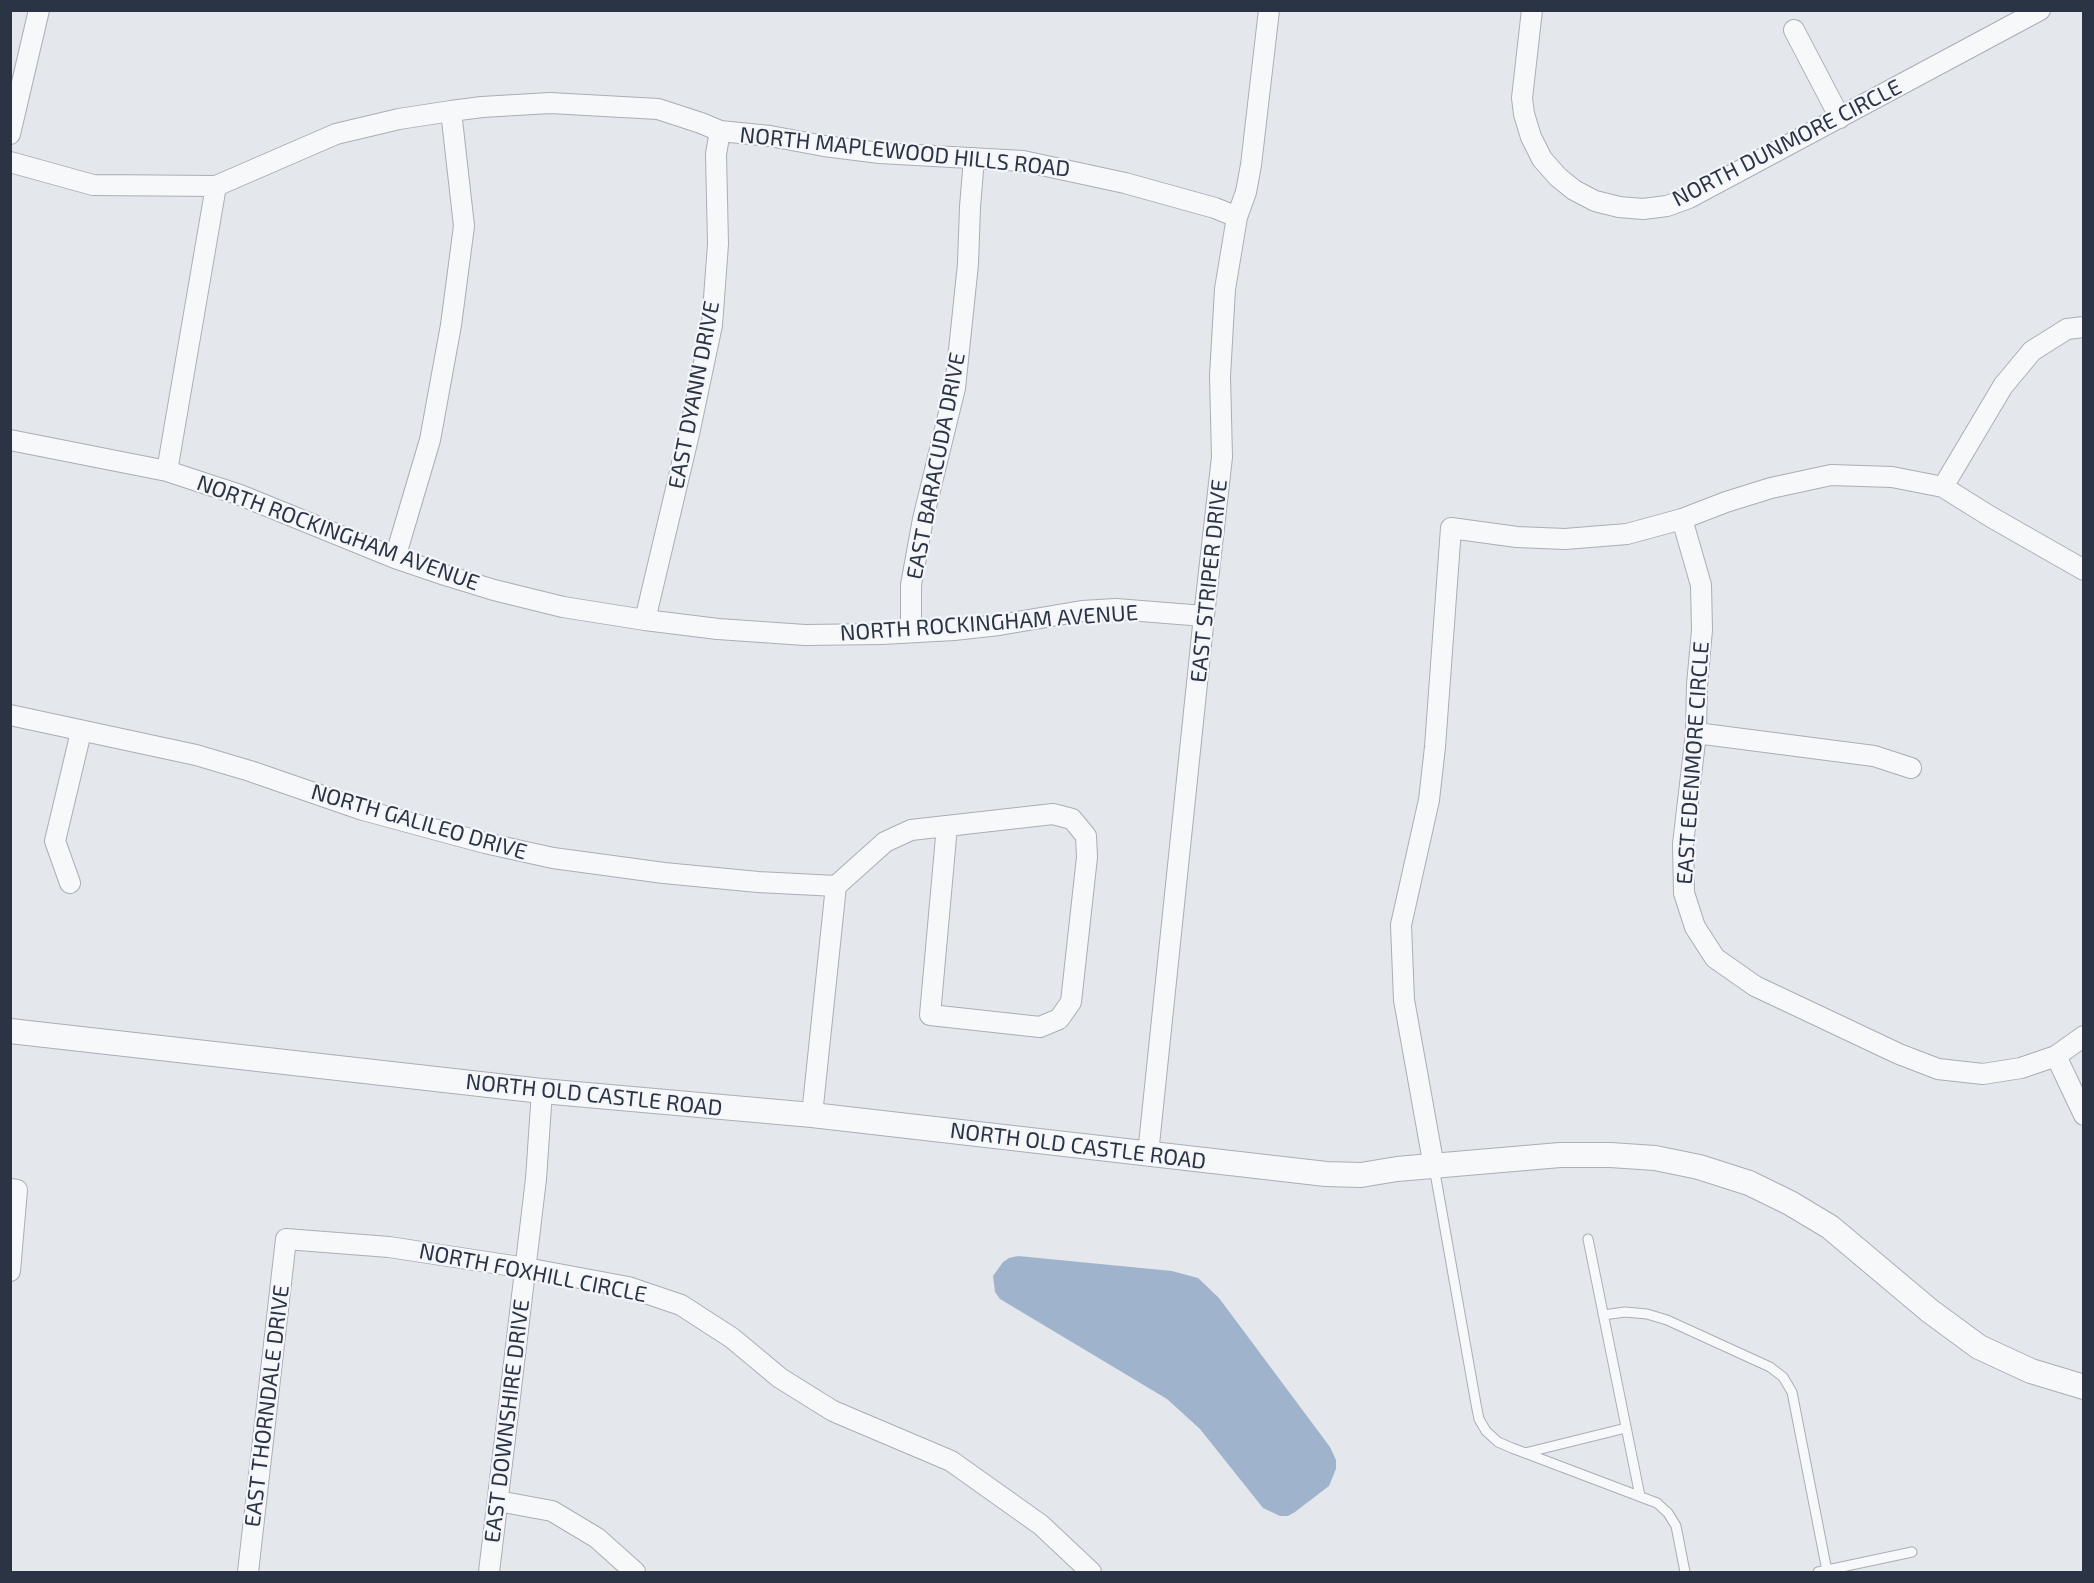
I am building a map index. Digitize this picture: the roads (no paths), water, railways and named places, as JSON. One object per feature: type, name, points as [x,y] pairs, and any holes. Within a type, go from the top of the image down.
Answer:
[{"type":"street","points":[[10,134],[39,10]]},
{"type":"street","name":"EAST STRIPER DRIVE","points":[[1148,1154],[1222,457],[1220,376],[1225,289],[1237,216],[1246,192],[1251,165],[1269,10]]},
{"type":"street","name":"NORTH DUNMORE CIRCLE","points":[[1532,10],[1522,92],[1524,114],[1531,137],[1542,159],[1574,190],[1595,201],[1643,209],[1666,206],[1689,198],[2040,10]]},
{"type":"street","points":[[1794,30],[1840,118]]},
{"type":"street","name":"NORTH MAPLEWOOD HILLS ROAD","points":[[10,162],[93,185],[216,186],[336,134],[399,119],[451,111],[482,107],[550,104],[658,109],[720,131],[770,136],[880,153],[1023,161],[1075,171],[1215,208],[1237,216]]},
{"type":"street","points":[[395,558],[430,440],[451,325],[464,226],[451,111]]},
{"type":"street","name":"EAST DYANN DRIVE","points":[[645,621],[692,423],[712,325],[718,243],[716,154],[720,131]]},
{"type":"street","name":"EAST BARACUDA DRIVE","points":[[911,632],[911,585],[923,519],[955,388],[968,264],[974,158]]},
{"type":"street","points":[[167,471],[216,186]]},
{"type":"street","points":[[1943,487],[2003,386],[2032,351],[2067,329],[2084,327]]},
{"type":"street","name":"NORTH ROCKINGHAM AVENUE","points":[[10,440],[167,471],[240,495],[395,558],[494,590],[563,607],[645,621],[805,635],[911,632],[999,625],[1082,611],[1116,609],[1204,615]]},
{"type":"street","points":[[1434,1167],[1404,1000],[1401,926],[1412,867],[1429,800],[1451,528],[1517,537],[1565,539],[1627,534],[1682,519],[1771,488],[1831,475],[1892,477],[1943,487],[2084,570]]},
{"type":"street","name":"EAST EDENMORE CIRCLE","points":[[1682,519],[1701,585],[1702,630],[1696,733],[1683,844],[1684,893],[1695,927],[1715,958],[1755,986],[1899,1054],[1938,1069],[1983,1074],[2021,1068],[2056,1056],[2084,1036]]},
{"type":"street","name":"NORTH GALILEO DRIVE","points":[[10,715],[196,755],[363,810],[485,843],[553,858],[664,873],[758,882],[836,886]]},
{"type":"street","points":[[70,883],[55,841],[81,732]]},
{"type":"street","points":[[1696,733],[1874,756],[1911,768]]},
{"type":"street","points":[[812,1115],[836,886],[885,842],[911,831],[947,826],[1053,814],[1072,819],[1086,836],[1087,857],[1071,1002],[1059,1019],[1040,1027],[930,1015],[947,826]]},
{"type":"street","name":"NORTH OLD CASTLE ROAD","points":[[10,1031],[542,1091],[812,1115],[1326,1174],[1361,1175],[1397,1169],[1560,1155],[1655,1158],[1688,1164],[1749,1183],[1790,1203],[1830,1227],[1930,1311],[1979,1347],[2031,1371],[2084,1387]]},
{"type":"street","points":[[2056,1056],[2084,1115]]},
{"type":"street","name":"EAST DOWNSHIRE DRIVE","points":[[489,1572],[536,1179],[542,1091]]},
{"type":"street","points":[[10,1270],[14,1189]]},
{"type":"street","name":"NORTH FOXHILL CIRCLE","points":[[286,1239],[389,1247],[526,1268],[628,1287],[681,1305],[732,1338],[780,1378],[833,1411],[951,1461],[1041,1525],[1091,1572]]},
{"type":"street","name":"EAST THORNDALE DRIVE","points":[[248,1572],[286,1239]]},
{"type":"street","points":[[498,1501],[552,1511],[597,1538],[635,1572]]},
{"type":"lane","points":[[1434,1167],[1479,1419],[1486,1431],[1498,1442],[1657,1503],[1668,1513],[1676,1526],[1685,1572]]},
{"type":"lane","points":[[1588,1239],[1640,1496]]},
{"type":"lane","points":[[1604,1315],[1625,1312],[1647,1314],[1667,1320],[1770,1367],[1783,1377],[1792,1392],[1822,1572],[1912,1552]]},
{"type":"lane","points":[[1525,1453],[1626,1428]]},
{"type":"water","points":[[1018,1256],[1172,1271],[1198,1278],[1219,1298],[1330,1447],[1336,1460],[1336,1469],[1329,1486],[1288,1516],[1280,1516],[1263,1508],[1200,1429],[1167,1399],[1000,1299],[995,1292],[993,1276],[1003,1262]]}]
